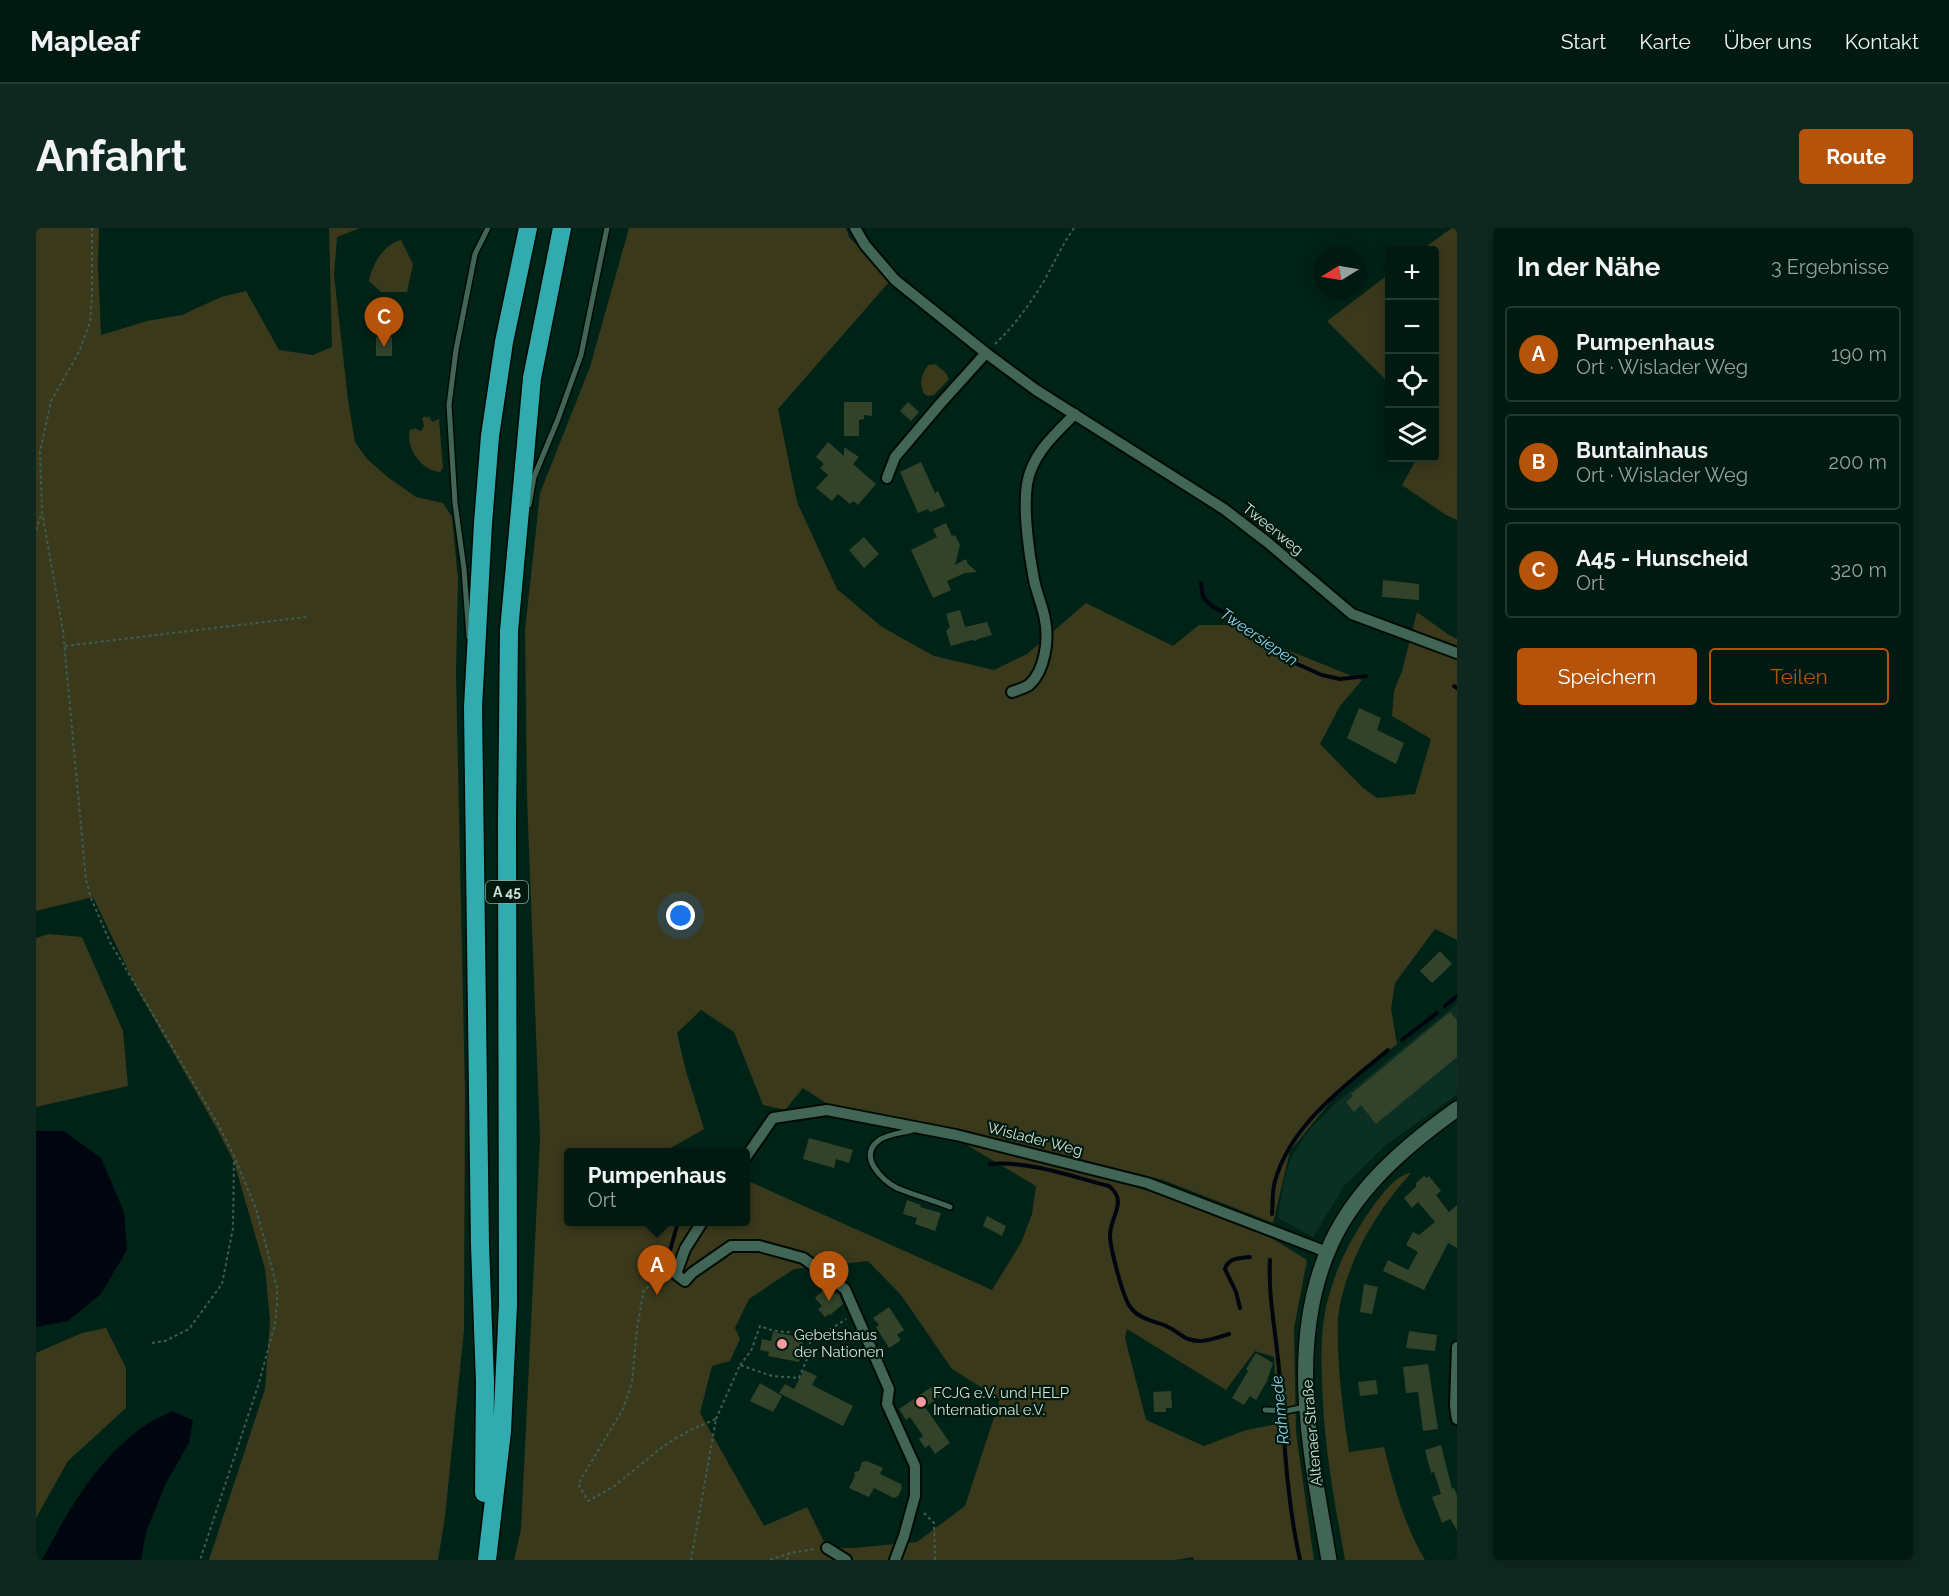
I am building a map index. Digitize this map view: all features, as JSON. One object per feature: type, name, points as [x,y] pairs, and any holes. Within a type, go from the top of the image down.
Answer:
[{"type":"highway","name":"A 45","points":[[476,1560],[485,1484],[485,1382],[480,1245],[473,708],[490,436],[504,342],[528,228]]},
{"type":"highway","name":"A 45","points":[[487,1560],[502,1431],[508,1305],[509,631],[532,378],[562,228]]},
{"type":"main road","name":"Altenaer Straße","points":[[1329,1560],[1312,1460],[1306,1407],[1308,1322],[1316,1287],[1327,1252],[1346,1217],[1368,1187],[1411,1145],[1457,1108]]},
{"type":"street","name":"Tweerweg","points":[[855,228],[865,245],[895,280],[986,353],[1036,390],[1224,509],[1352,614],[1457,653]]},
{"type":"street","points":[[887,478],[896,457],[986,353]]},
{"type":"street","points":[[1012,692],[1029,686],[1040,669],[1045,647],[1046,622],[1034,580],[1027,531],[1027,484],[1044,444],[1075,414]]},
{"type":"street","name":"Wislader Weg","points":[[750,1151],[773,1118],[827,1110],[956,1135],[1148,1183],[1327,1252]]},
{"type":"street","points":[[699,1226],[685,1249],[676,1274],[685,1281],[692,1273],[731,1246],[759,1246],[803,1258],[845,1289],[889,1389],[887,1404],[915,1466],[915,1496],[895,1560]]},
{"type":"street","points":[[1457,1347],[1455,1406],[1457,1419]]},
{"type":"street","points":[[827,1548],[846,1560]]},
{"type":"lane","points":[[473,708],[464,569],[451,459],[449,405],[456,350],[475,254],[488,228]]},
{"type":"lane","points":[[528,509],[534,477],[581,355],[607,228]]},
{"type":"lane","points":[[509,631],[526,519]]},
{"type":"lane","points":[[921,1128],[878,1141],[871,1150],[874,1168],[881,1177],[896,1187],[950,1207]]},
{"type":"lane","points":[[1265,1410],[1286,1411],[1306,1407]]},
{"type":"path","points":[[92,228],[90,322],[79,352],[51,401],[40,452],[42,512],[65,646],[87,880],[91,898],[110,942],[219,1126],[234,1156],[259,1220],[277,1287],[275,1324],[258,1386],[200,1560]]},
{"type":"path","points":[[986,353],[1012,327],[1042,283],[1074,228]]},
{"type":"path","points":[[36,530],[42,512]]},
{"type":"path","points":[[65,646],[306,617]]},
{"type":"path","points":[[152,1343],[165,1341],[189,1329],[222,1284],[233,1228],[234,1156]]},
{"type":"path","points":[[676,1274],[644,1289],[636,1328],[632,1382],[623,1409],[578,1484],[588,1501],[614,1487],[665,1445],[690,1430],[717,1419]]},
{"type":"path","points":[[811,1334],[814,1340],[856,1313]]},
{"type":"path","points":[[691,1560],[717,1419],[740,1365],[751,1351],[760,1326],[774,1331],[811,1334]]},
{"type":"path","points":[[740,1365],[772,1376],[799,1378],[808,1357],[811,1334]]},
{"type":"path","points":[[913,1504],[934,1523],[935,1560]]},
{"type":"path","points":[[770,1560],[790,1553],[827,1548]]},
{"type":"path","points":[[787,1560],[790,1553]]},
{"type":"shaded area","points":[[36,228],[99,228],[101,335],[147,321],[182,315],[221,297],[246,291],[279,350],[313,355],[332,347],[329,228],[360,228],[337,237],[334,275],[355,442],[367,459],[389,478],[416,497],[443,503],[452,517],[458,579],[456,673],[465,1093],[464,1330],[445,1517],[438,1560],[209,1560],[265,1389],[270,1320],[265,1269],[234,1162],[138,991],[93,897],[36,911]]},
{"type":"shaded area","points":[[629,228],[846,228],[849,237],[890,281],[778,409],[797,502],[837,589],[882,627],[934,656],[994,670],[1027,654],[1086,603],[1173,646],[1199,625],[1234,625],[1280,647],[1362,680],[1340,706],[1320,744],[1362,787],[1377,798],[1415,794],[1431,739],[1392,716],[1394,691],[1402,671],[1417,612],[1457,639],[1457,940],[1435,929],[1395,983],[1391,1009],[1397,1044],[1331,1101],[1290,1151],[1273,1223],[1163,1180],[957,1130],[829,1105],[803,1088],[785,1110],[763,1105],[734,1032],[701,1010],[677,1033],[704,1129],[671,1148],[564,1148],[564,1226],[750,1226],[750,1182],[992,1290],[1021,1243],[1032,1214],[1036,1186],[955,1138],[1104,1176],[1267,1235],[1307,1260],[1294,1328],[1296,1432],[1314,1560],[1194,1560],[1193,1557],[1175,1560],[514,1560],[521,1529],[540,1139],[527,797],[525,630],[540,493],[590,367]],"holes":[[[868,1261],[901,1295],[952,1369],[1000,1399],[965,1506],[917,1542],[827,1548],[807,1507],[764,1526],[700,1413],[712,1366],[730,1361],[740,1339],[735,1328],[749,1299],[794,1269]],[[1127,1329],[1226,1390],[1255,1351],[1274,1357],[1277,1424],[1246,1430],[1204,1446],[1146,1420],[1125,1338]]]},
{"type":"shaded area","points":[[1452,228],[1457,228],[1457,520],[1402,485],[1415,462],[1439,462],[1439,246],[1427,246]]},
{"type":"shaded area","points":[[401,240],[413,264],[407,292],[381,292],[369,281],[373,268],[384,250]]},
{"type":"shaded area","points":[[1385,277],[1385,379],[1327,321],[1355,300],[1367,300],[1367,291]]},
{"type":"shaded area","points":[[935,364],[946,373],[949,379],[934,395],[928,396],[924,394],[922,379],[928,365]]},
{"type":"shaded area","points":[[426,416],[427,418],[429,416],[432,422],[439,419],[443,468],[440,472],[433,471],[421,463],[410,443],[410,429],[421,431],[424,426],[422,418]]},
{"type":"shaded area","points":[[49,934],[82,937],[123,1031],[128,1086],[36,1107],[36,938]]},
{"type":"shaded area","points":[[1457,1004],[1457,1095],[1387,1144],[1344,1186],[1313,1237],[1278,1218],[1283,1185],[1291,1157],[1310,1129],[1338,1101]]},
{"type":"shaded area","points":[[36,1131],[64,1131],[101,1158],[124,1212],[127,1250],[101,1294],[68,1321],[36,1327]]},
{"type":"shaded area","points":[[1411,1173],[1376,1219],[1349,1272],[1339,1310],[1338,1346],[1349,1452],[1384,1447],[1405,1519],[1425,1560],[1345,1560],[1324,1425],[1322,1334],[1324,1316],[1338,1269],[1362,1223],[1388,1188],[1405,1174]]},
{"type":"shaded area","points":[[106,1328],[126,1368],[126,1408],[68,1461],[36,1518],[36,1353],[82,1333]]},
{"type":"shaded area","points":[[172,1411],[193,1420],[189,1443],[166,1483],[146,1532],[141,1560],[42,1560],[74,1503],[100,1468],[130,1437],[147,1424]]},
{"type":"building","points":[[376,337],[392,337],[392,356],[376,356]]},
{"type":"building","points":[[844,402],[872,402],[872,416],[864,415],[864,419],[859,420],[859,436],[844,436]]},
{"type":"building","points":[[908,402],[919,412],[911,421],[900,411]]},
{"type":"building","points":[[828,442],[844,456],[844,447],[859,457],[853,464],[876,484],[858,505],[853,501],[850,504],[838,494],[832,501],[816,488],[828,475],[820,468],[824,464],[816,457]]},
{"type":"building","points":[[921,462],[935,493],[938,491],[945,506],[930,512],[928,509],[918,513],[900,472]]},
{"type":"building","points":[[946,523],[952,536],[955,535],[960,545],[955,565],[966,559],[977,572],[965,573],[947,581],[951,590],[933,598],[911,550],[937,537],[933,529]]},
{"type":"building","points":[[864,537],[879,554],[864,568],[849,550]]},
{"type":"building","points":[[1383,580],[1419,584],[1419,600],[1382,597]]},
{"type":"building","points":[[960,610],[965,627],[987,622],[992,635],[951,646],[946,631],[950,627],[946,614]]},
{"type":"building","points":[[1359,708],[1381,718],[1377,730],[1404,743],[1396,764],[1347,738]]},
{"type":"building","points":[[1440,951],[1452,964],[1432,983],[1420,971]]},
{"type":"building","points":[[1450,1012],[1457,1020],[1457,1057],[1376,1124],[1361,1105],[1354,1112],[1346,1102],[1353,1096],[1351,1094]]},
{"type":"building","points":[[809,1138],[853,1150],[849,1163],[836,1159],[834,1168],[803,1159]]},
{"type":"building","points":[[1424,1176],[1427,1178],[1429,1176],[1441,1191],[1436,1195],[1449,1212],[1457,1205],[1457,1248],[1448,1243],[1424,1290],[1383,1271],[1388,1260],[1408,1270],[1418,1252],[1406,1245],[1413,1232],[1419,1235],[1435,1222],[1418,1202],[1412,1208],[1404,1198]]},
{"type":"building","points":[[907,1200],[921,1205],[920,1207],[941,1213],[935,1231],[915,1224],[917,1218],[903,1214]]},
{"type":"building","points":[[987,1216],[1006,1226],[1002,1236],[983,1226]]},
{"type":"building","points":[[1364,1284],[1378,1287],[1372,1314],[1360,1312]]},
{"type":"building","points":[[828,1286],[835,1294],[839,1294],[843,1304],[825,1317],[818,1309],[822,1306],[815,1298]]},
{"type":"building","points":[[889,1307],[904,1330],[897,1335],[901,1340],[889,1348],[876,1327],[879,1325],[873,1318]]},
{"type":"building","points":[[1409,1331],[1437,1335],[1435,1351],[1406,1348]]},
{"type":"building","name":"Gebetshaus der Nationen","points":[[773,1332],[804,1338],[802,1347],[804,1350],[801,1352],[799,1362],[768,1356],[769,1352],[760,1350],[762,1339],[771,1341]]},
{"type":"building","points":[[1256,1353],[1273,1363],[1267,1381],[1256,1400],[1250,1396],[1244,1405],[1232,1398]]},
{"type":"building","points":[[1428,1364],[1438,1429],[1423,1431],[1418,1392],[1406,1393],[1403,1367]]},
{"type":"building","points":[[804,1370],[817,1376],[812,1385],[853,1406],[843,1426],[779,1393],[785,1384],[794,1389]]},
{"type":"building","points":[[1376,1380],[1378,1394],[1360,1396],[1358,1382]]},
{"type":"building","points":[[760,1383],[782,1396],[773,1412],[750,1401]]},
{"type":"building","points":[[933,1386],[940,1397],[925,1407],[950,1443],[935,1454],[929,1445],[925,1448],[919,1439],[923,1436],[910,1417],[906,1420],[899,1409]]},
{"type":"building","points":[[1171,1391],[1172,1408],[1166,1408],[1166,1412],[1154,1412],[1153,1392]]},
{"type":"building","points":[[1441,1445],[1452,1489],[1454,1488],[1457,1496],[1457,1530],[1450,1519],[1442,1523],[1432,1497],[1441,1494],[1434,1472],[1431,1473],[1425,1450]]},
{"type":"building","points":[[867,1461],[883,1468],[880,1474],[901,1484],[902,1488],[898,1496],[894,1498],[874,1488],[869,1497],[849,1488],[855,1476],[854,1472],[859,1471],[862,1462]]},
{"type":"waterway","name":"Tweersiepen","points":[[1201,583],[1203,597],[1212,606],[1234,618],[1286,659],[1322,675],[1340,679],[1366,676]]},
{"type":"waterway","name":"Rahmede","points":[[1445,1006],[1457,996]]},
{"type":"waterway","name":"Rahmede","points":[[1402,1040],[1437,1013]]},
{"type":"waterway","name":"Rahmede","points":[[1272,1214],[1275,1181],[1293,1142],[1321,1108],[1388,1050]]},
{"type":"waterway","points":[[990,1164],[1035,1167],[1109,1186],[1115,1192],[1118,1204],[1110,1230],[1111,1243],[1121,1285],[1131,1308],[1143,1318],[1168,1327],[1188,1339],[1204,1341],[1229,1334]]},
{"type":"waterway","points":[[666,1265],[677,1226]]},
{"type":"waterway","points":[[1240,1308],[1236,1292],[1225,1269],[1229,1263],[1238,1258],[1250,1257]]},
{"type":"waterway","name":"Rahmede","points":[[1270,1260],[1271,1301],[1286,1465],[1300,1560]]},
{"type":"place","name":"A45 - Hunscheid","points":[[384,347]]},
{"type":"place","name":"Pumpenhaus","points":[[657,1295]]},
{"type":"place","name":"Buntainhaus","points":[[829,1301]]},
{"type":"place","name":"Gebetshaus der Nationen","points":[[782,1344]]},
{"type":"place","name":"FCJG e.V. und HELP International e.V.","points":[[921,1402]]}]
